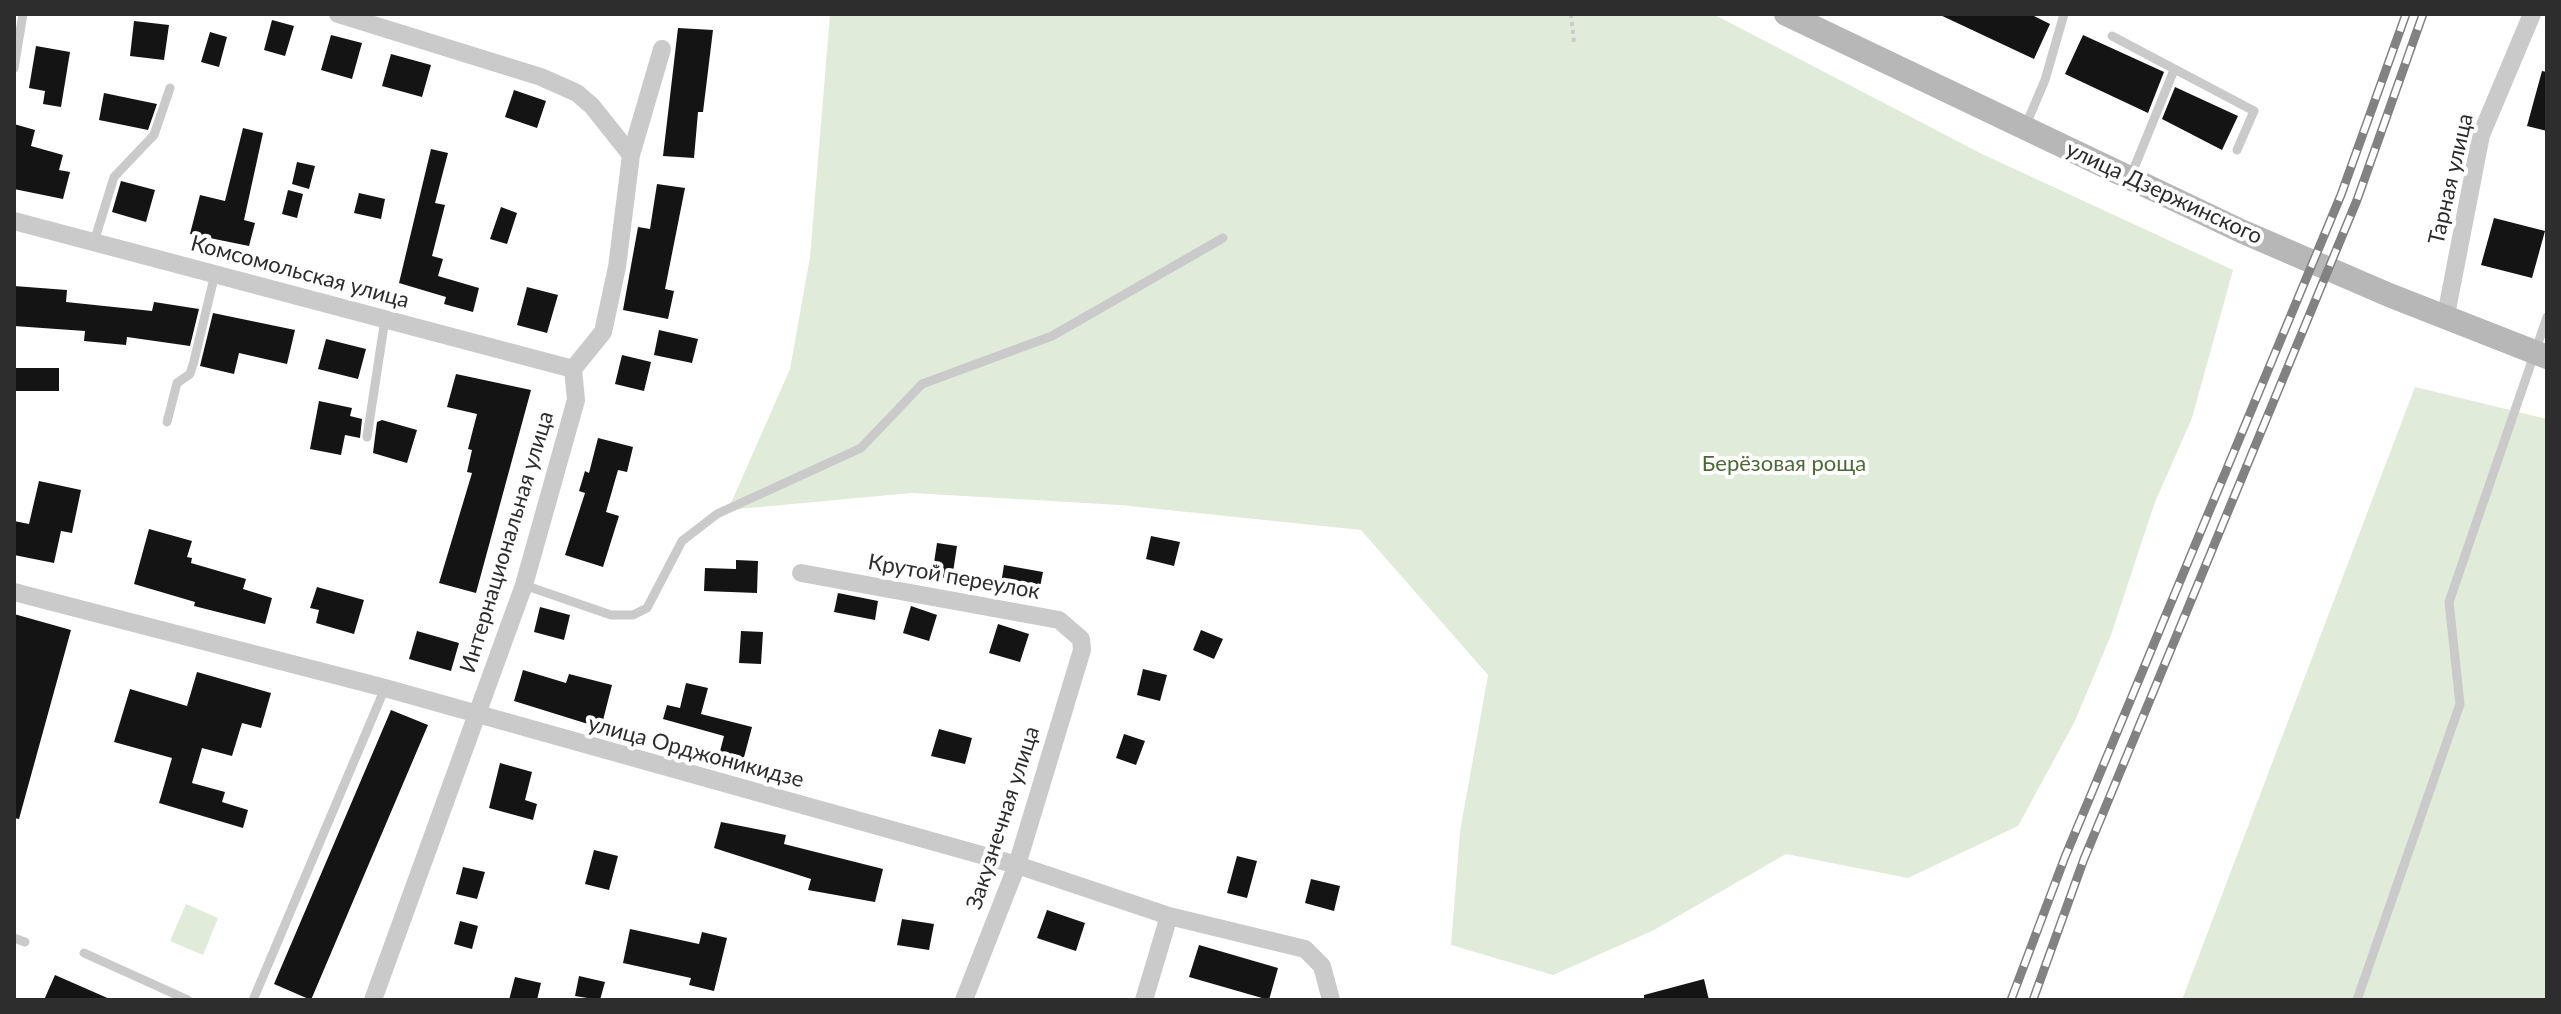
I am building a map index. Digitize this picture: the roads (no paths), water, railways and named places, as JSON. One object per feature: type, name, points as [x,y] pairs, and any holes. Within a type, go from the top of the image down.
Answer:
[{"type":"main road","name":"улица Дзержинского","points":[[1786,14],[2241,231],[2389,295],[2446,315],[2540,355]]},
{"type":"street","points":[[338,14],[541,77],[577,93],[592,106],[631,155]]},
{"type":"street","name":"Тарная улица","points":[[2446,315],[2481,135],[2532,14]]},
{"type":"street","points":[[573,369],[603,332],[617,267],[631,155],[662,49]]},
{"type":"street","name":"Комсомольская улица","points":[[14,221],[573,369]]},
{"type":"street","name":"Интернациональная улица","points":[[373,1000],[524,585],[576,400],[573,369]]},
{"type":"street","name":"Крутой переулок","points":[[801,573],[1059,620],[1081,639],[1082,650]]},
{"type":"street","name":"улица Орджоникидзе","points":[[14,592],[385,688],[1017,865],[1169,916],[1305,949],[1322,966],[1331,1000]]},
{"type":"street","name":"Закузнечная улица","points":[[964,1000],[1017,865],[1082,650]]},
{"type":"street","points":[[1144,1000],[1169,916]]},
{"type":"lane","points":[[14,68],[23,14]]},
{"type":"lane","points":[[2025,127],[2045,80],[2064,14]]},
{"type":"lane","points":[[2112,36],[2254,111],[2237,150]]},
{"type":"lane","points":[[2130,178],[2174,70]]},
{"type":"lane","points":[[94,242],[114,177],[154,135],[170,88]]},
{"type":"lane","points":[[524,585],[611,615],[633,615],[647,608],[682,541],[717,514],[861,448],[922,384],[1052,336],[1223,238]]},
{"type":"lane","points":[[167,422],[177,383],[190,374],[215,274]]},
{"type":"lane","points":[[2357,1000],[2460,704],[2449,602],[2540,355],[2547,317]]},
{"type":"lane","points":[[367,437],[385,319]]},
{"type":"lane","points":[[253,1000],[385,688]]},
{"type":"lane","points":[[14,938],[25,942]]},
{"type":"lane","points":[[84,953],[188,1000]]},
{"type":"railway","points":[[2011,1000],[2065,857],[2341,195],[2406,14]]},
{"type":"railway","points":[[2033,1000],[2084,859],[2357,200],[2423,14]]},
{"type":"park label","name":"Берёзовая роща","points":[[1784,464]]}]
